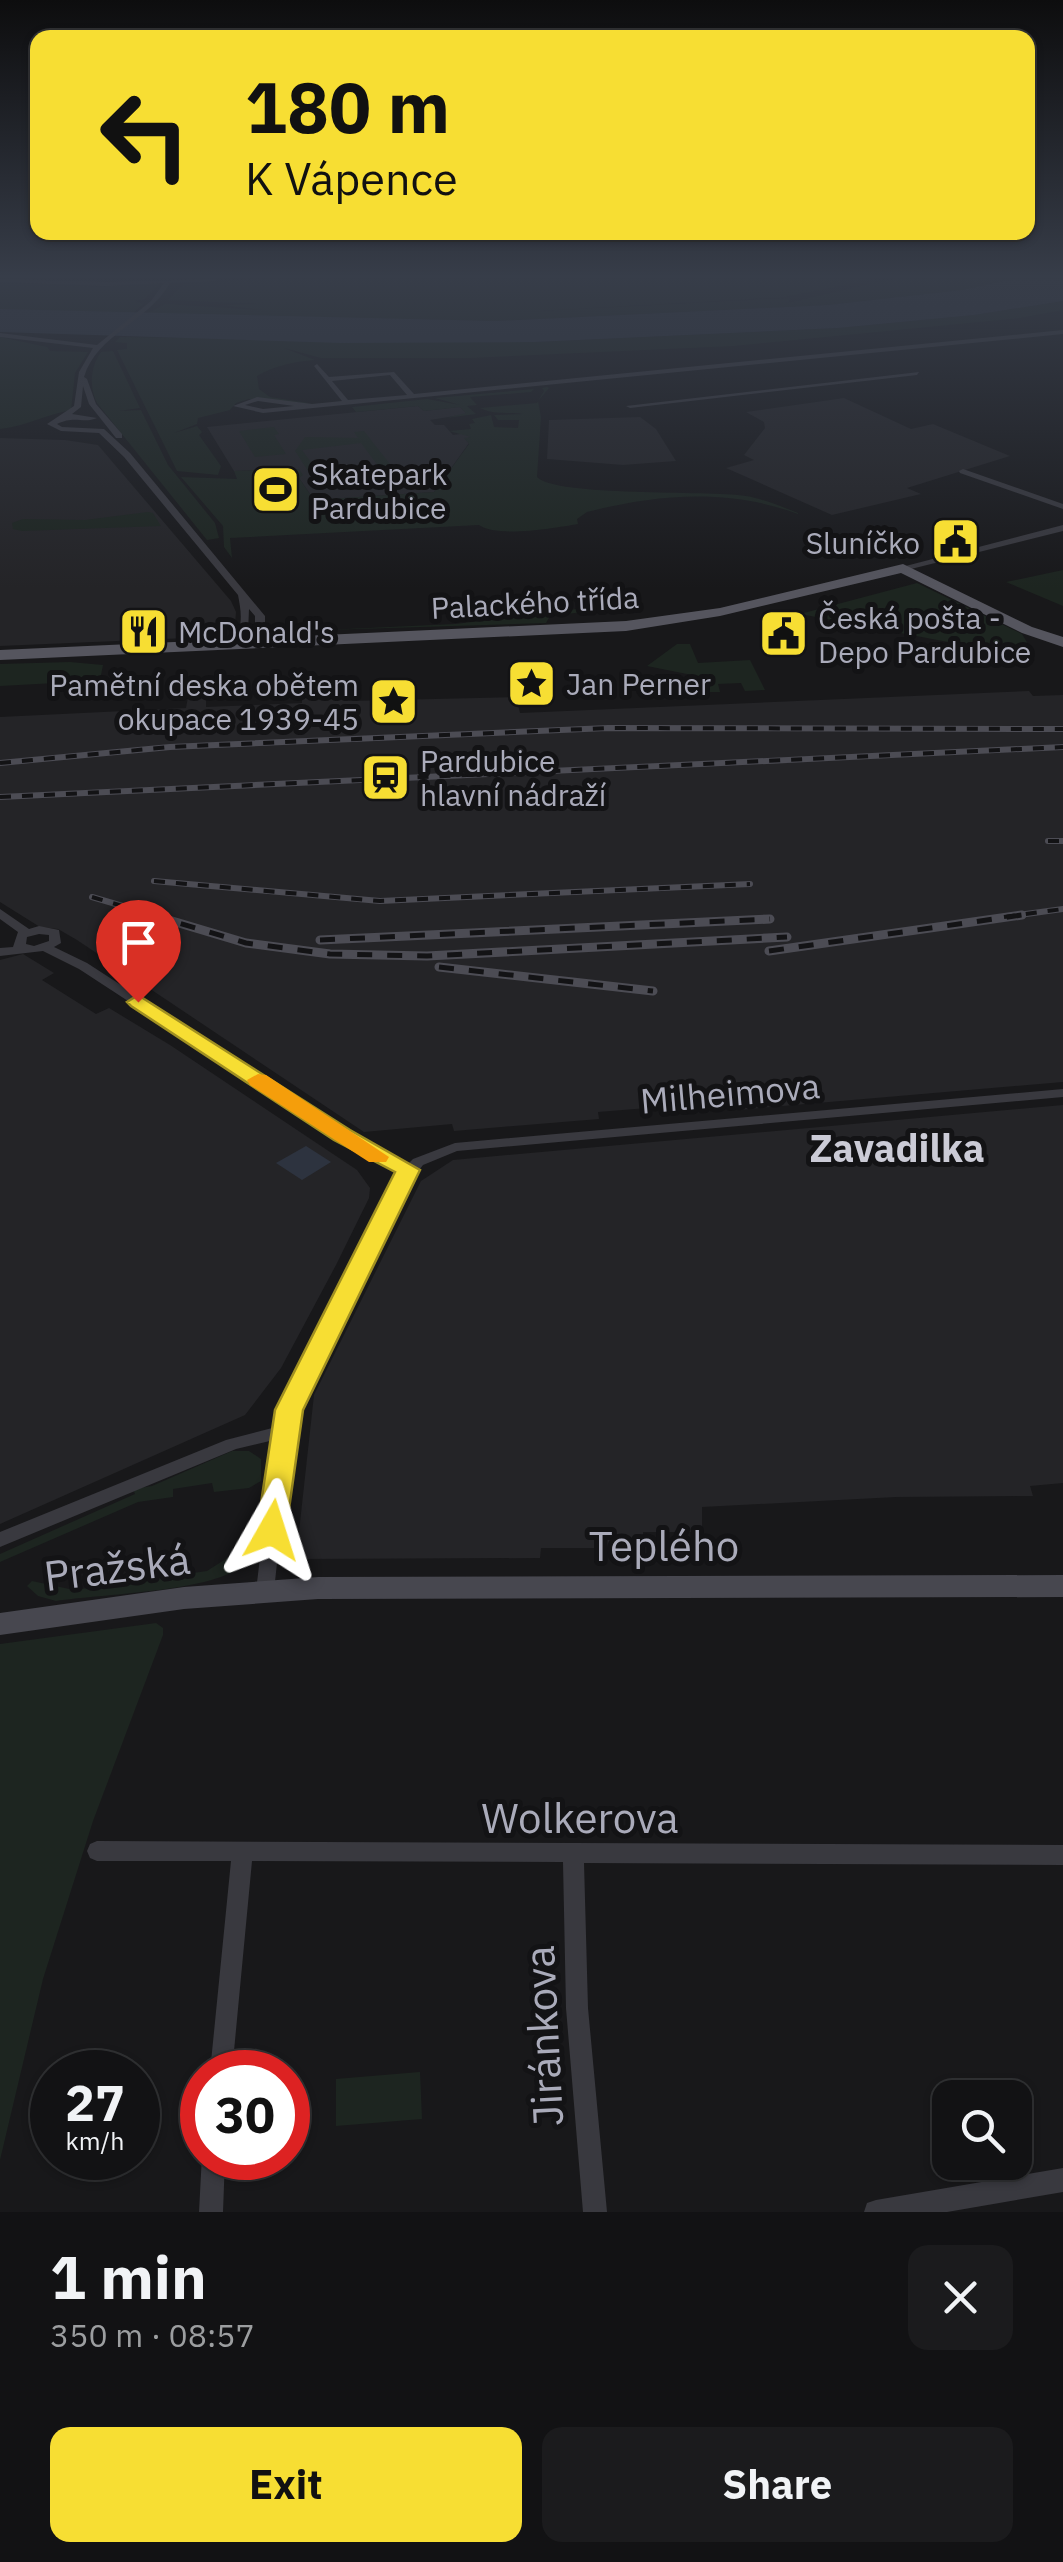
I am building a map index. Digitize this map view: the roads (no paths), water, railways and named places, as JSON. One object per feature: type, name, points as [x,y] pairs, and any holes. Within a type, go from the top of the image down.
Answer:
[{"type":"main road","name":"Palackého třída","points":[[0,655],[220,646],[253,637],[286,642],[649,624],[720,612],[903,568]]},
{"type":"main road","points":[[903,568],[1027,630],[1063,642]]},
{"type":"main road","name":"Teplého","points":[[264,1591],[401,1586],[1063,1586]]},
{"type":"main road","name":"Pražská","points":[[0,1624],[264,1591]]},
{"type":"street","points":[[85,382],[93,404],[125,443],[127,455]]},
{"type":"street","points":[[330,382],[346,402]]},
{"type":"street","points":[[400,382],[412,396]]},
{"type":"street","points":[[312,406],[257,399],[238,406],[255,411],[312,406],[552,382]]},
{"type":"street","points":[[630,406],[838,382]]},
{"type":"street","points":[[80,384],[76,409],[51,425],[106,433],[127,455]]},
{"type":"street","points":[[80,384],[94,419]]},
{"type":"street","points":[[64,416],[94,419],[108,429],[260,616],[253,637]]},
{"type":"street","points":[[79,428],[94,419]]},
{"type":"street","points":[[963,471],[1063,508]]},
{"type":"street","name":"Palackého třída","points":[[903,568],[1063,528]]},
{"type":"street","points":[[241,594],[253,637]]},
{"type":"street","points":[[0,913],[23,942],[55,949],[342,1135],[408,1170],[300,1385],[283,1432],[264,1591]]},
{"type":"street","points":[[2,952],[51,931],[58,936],[55,949]]},
{"type":"street","name":"Milheimova","points":[[408,1170],[426,1157],[455,1148],[1063,1093]]},
{"type":"street","name":"Pražská","points":[[0,1540],[232,1444],[283,1432]]},
{"type":"street","name":"Wolkerova","points":[[98,1850],[242,1854],[1063,1855]]},
{"type":"street","points":[[223,2050],[242,1854]]},
{"type":"street","name":"Jiránkova","points":[[573,1855],[577,2008],[595,2212]]},
{"type":"street","points":[[211,2212],[212,2180]]},
{"type":"street","points":[[876,2212],[1063,2180]]},
{"type":"water","points":[[306,1146],[331,1162],[302,1180],[276,1163]]},
{"type":"railway","points":[[0,763],[170,747],[608,728],[1063,729]]},
{"type":"railway","points":[[0,797],[1063,747]]},
{"type":"railway","points":[[1048,841],[1063,841]]},
{"type":"railway","points":[[154,881],[380,901],[750,884]]},
{"type":"railway","points":[[92,897],[160,917]]},
{"type":"railway","points":[[1004,917],[1063,909]]},
{"type":"railway","points":[[152,915],[246,943],[330,954],[427,956],[787,937]]},
{"type":"railway","points":[[769,951],[1022,915]]},
{"type":"railway","points":[[320,940],[770,919]]},
{"type":"railway","points":[[439,967],[653,991]]},
{"type":"place","name":"Skatepark Pardubice","points":[[276,490]]},
{"type":"place","name":"Sluníčko","points":[[955,542]]},
{"type":"place","name":"McDonald's","points":[[143,631]]},
{"type":"place","name":"Česká pošta - Depo Pardubice","points":[[783,634]]},
{"type":"place","name":"Jan Perner","points":[[531,683]]},
{"type":"place","name":"Pamětní deska obětem okupace 1939-45","points":[[394,701]]},
{"type":"place","name":"Pardubice hlavní nádraží","points":[[385,777]]},
{"type":"district","name":"Zavadilka","points":[[897,1147]]}]
